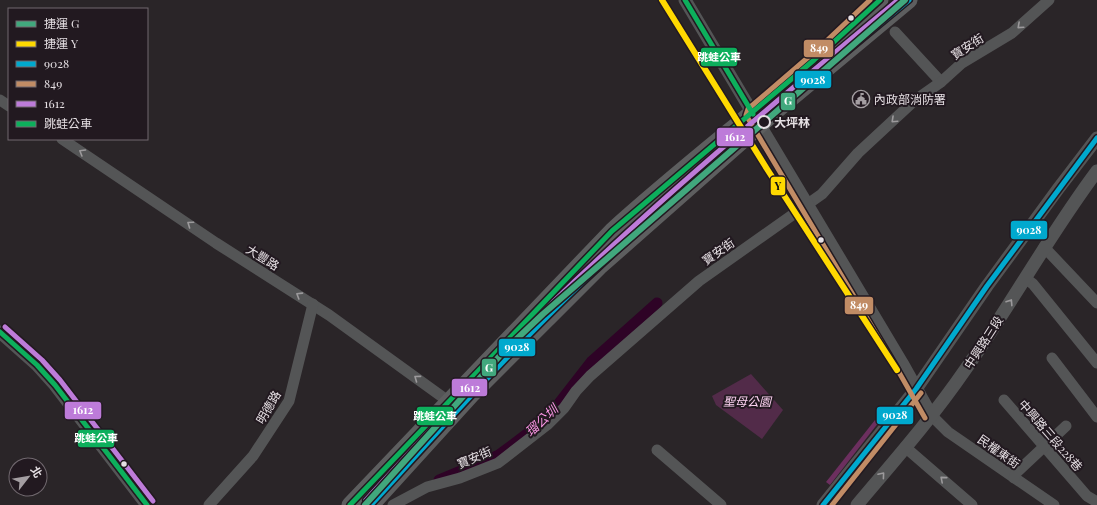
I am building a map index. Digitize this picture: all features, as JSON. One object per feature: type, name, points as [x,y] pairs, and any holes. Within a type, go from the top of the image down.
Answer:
[{"type":"main road","points":[[370,505],[476,390],[599,267],[756,120],[880,0]]},
{"type":"main road","points":[[350,505],[448,401],[612,232],[648,199],[756,120],[909,0]]},
{"type":"street","name":"寶安街","points":[[392,505],[427,487],[460,478],[498,463],[547,425],[564,408],[576,391],[590,376],[698,281],[822,194],[858,153],[914,101],[940,82],[962,63],[1012,33],[1049,0]]},
{"type":"street","points":[[685,2],[931,416]]},
{"type":"street","points":[[895,32],[940,82]]},
{"type":"street","points":[[823,505],[916,390],[987,286],[1097,138]]},
{"type":"street","name":"大豐路","points":[[63,140],[216,243],[313,304],[448,401]]},
{"type":"street","name":"中興路三段","points":[[857,505],[931,416],[965,371],[1044,248],[1095,179]]},
{"type":"street","points":[[1044,248],[1097,304]]},
{"type":"street","points":[[1025,278],[1033,284],[1097,363]]},
{"type":"street","name":"明德路","points":[[209,505],[253,456],[289,401],[313,304]]},
{"type":"street","points":[[0,332],[37,365],[56,385],[147,505]]},
{"type":"street","points":[[1052,358],[1097,417]]},
{"type":"street","name":"中興路三段228巷","points":[[1004,400],[1088,496],[1097,502]]},
{"type":"street","name":"民權東街","points":[[931,416],[948,432],[1054,505]]},
{"type":"street","points":[[1014,478],[1016,472],[1045,447],[1066,426]]},
{"type":"street","points":[[905,447],[972,505]]},
{"type":"street","points":[[657,450],[721,505]]},
{"type":"green space","name":"聖母公園","points":[[751,374],[783,410],[762,439],[716,405],[712,396]]},
{"type":"shaded area","points":[[875,420],[879,422],[830,485],[826,482]]},
{"type":"waterway","name":"瑠公圳","points":[[439,480],[499,455],[527,434],[550,415],[592,361],[657,303]]},
{"type":"metro line","name":"Y","points":[[662,0],[767,169],[897,370]]},
{"type":"metro line","name":"G","points":[[365,505],[506,349],[543,314],[905,0]]},
{"type":"transit line","name":"跳蛙公車","points":[[685,0],[753,114]]},
{"type":"transit line","name":"849","points":[[870,0],[819,48],[748,109],[746,115],[925,418]]},
{"type":"transit line","name":"跳蛙公車","points":[[350,505],[612,231],[814,60],[880,0]]},
{"type":"transit line","name":"1612","points":[[366,500],[506,349],[565,290],[707,162],[898,0]]},
{"type":"transit line","name":"9028","points":[[371,505],[511,353],[570,294],[714,164],[909,0]]},
{"type":"transit line","name":"9028","points":[[823,505],[916,389],[987,286],[1097,138]]},
{"type":"transit line","name":"1612","points":[[5,327],[42,360],[60,380],[153,501]]},
{"type":"transit line","name":"跳蛙公車","points":[[0,332],[37,365],[55,385],[147,505]]},
{"type":"transit line","name":"849","points":[[832,505],[921,393]]},
{"type":"place","name":"內政部消防署","points":[[861,99]]},
{"type":"place","name":"大坪林","points":[[764,122]]}]
